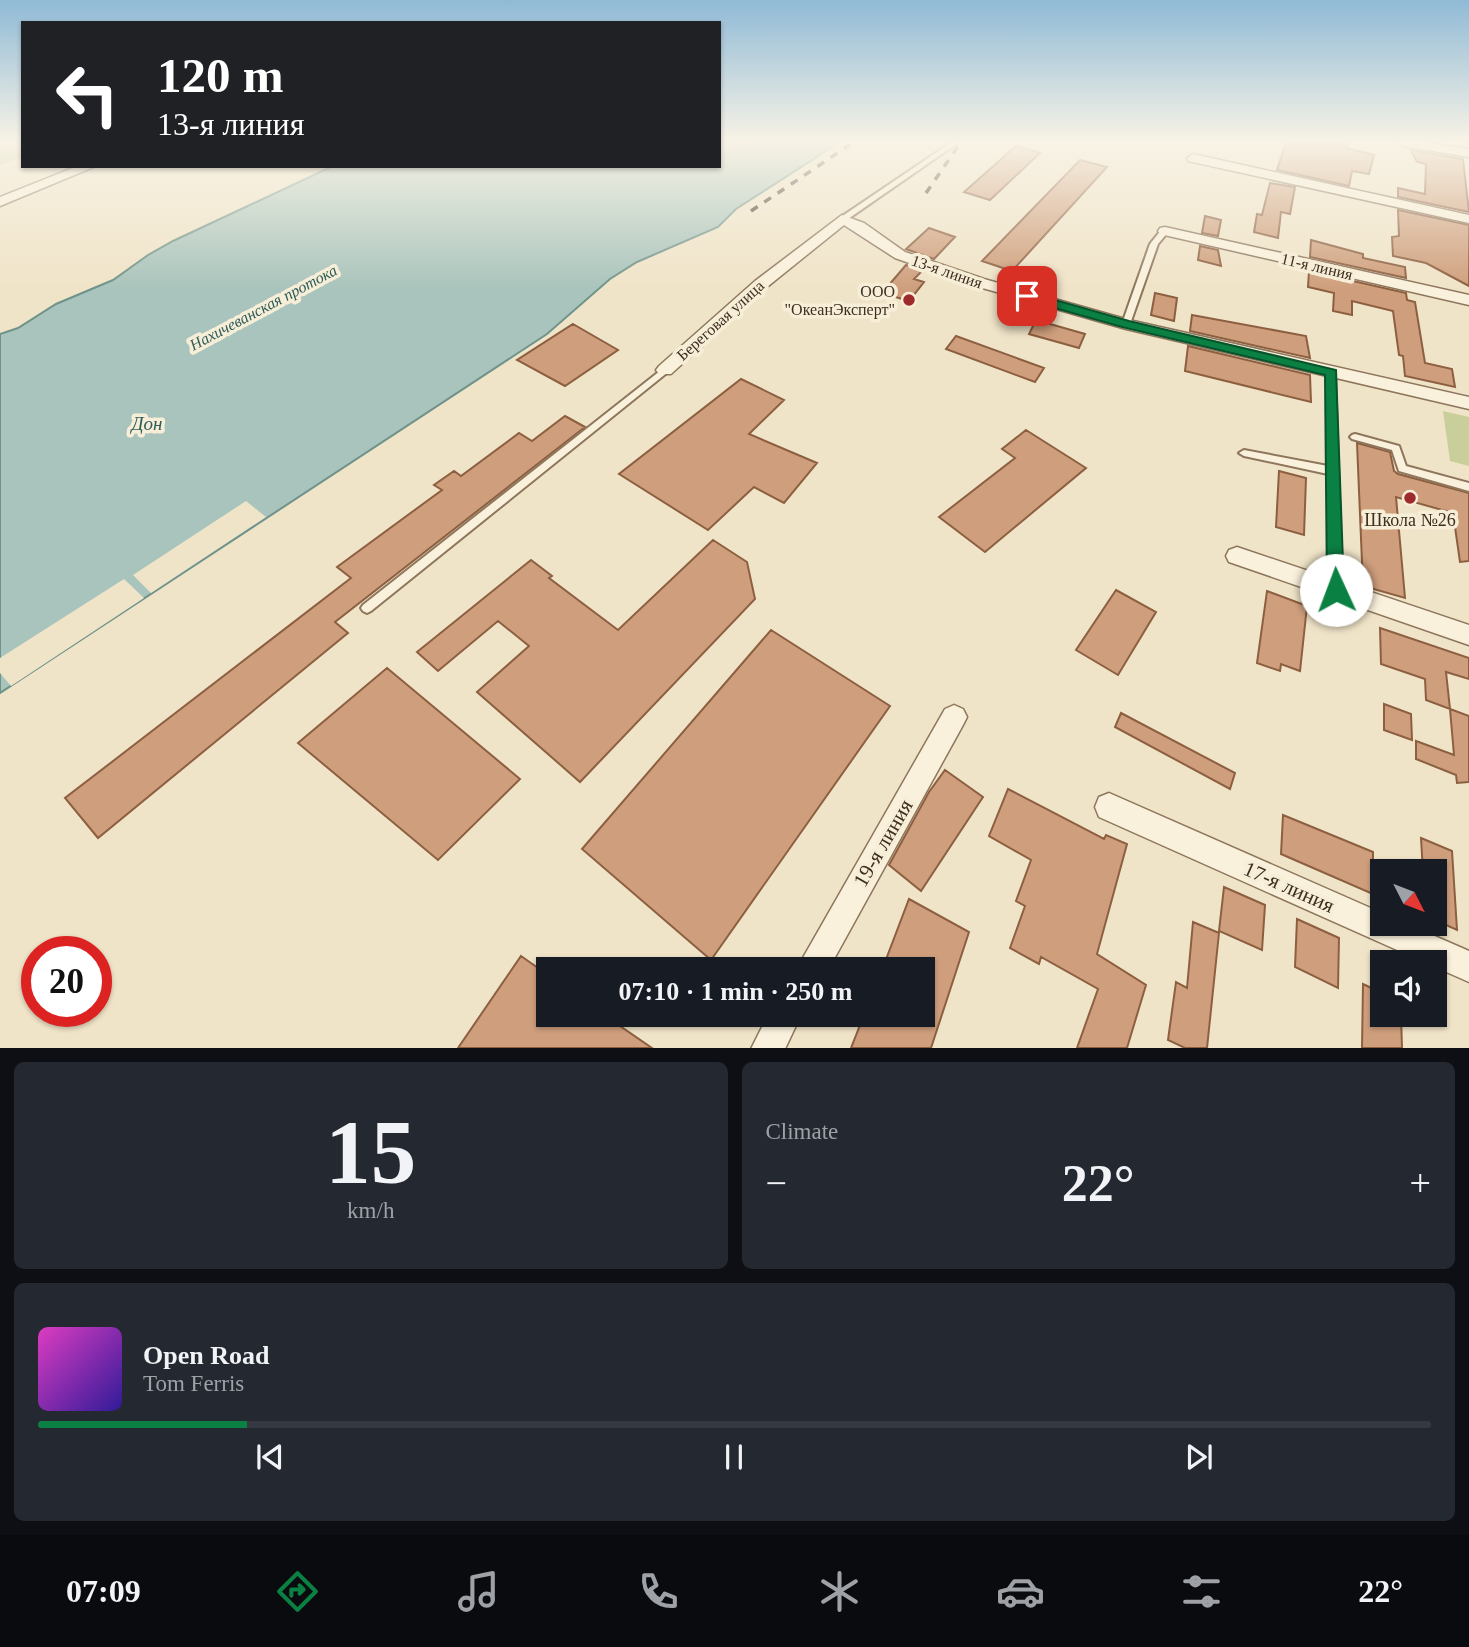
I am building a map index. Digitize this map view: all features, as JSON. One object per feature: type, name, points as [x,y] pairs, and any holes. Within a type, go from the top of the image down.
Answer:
[{"type":"street","points":[[0,202],[28,191]]},
{"type":"street","points":[[1342,191],[1469,219]]},
{"type":"street","name":"13-я линия","points":[[842,219],[859,226],[900,255],[978,282],[1126,324],[1469,403]]},
{"type":"street","name":"Береговая улица","points":[[665,370],[761,284],[842,219]]},
{"type":"street","name":"11-я линия","points":[[1165,231],[1469,300]]},
{"type":"street","points":[[1237,556],[1469,635]]},
{"type":"street","name":"19-я линия","points":[[818,957],[954,717]]},
{"type":"street","name":"17-я линия","points":[[1109,807],[1469,967]]},
{"type":"street","points":[[766,1048],[778,1027]]},
{"type":"lane","points":[[842,219],[881,191]]},
{"type":"lane","points":[[1126,324],[1154,244],[1165,231]]},
{"type":"lane","points":[[367,608],[665,370]]},
{"type":"lane","points":[[1332,373],[1336,590]]},
{"type":"lane","points":[[1355,437],[1396,448],[1402,468],[1469,487]]},
{"type":"lane","points":[[1244,453],[1333,471]]},
{"type":"green space","points":[[1443,411],[1469,417],[1469,466],[1450,461]]},
{"type":"water","name":"Дон","points":[[280,191],[764,191],[736,209],[718,227],[637,262],[610,279],[547,334],[0,693],[0,334],[18,328],[56,304],[113,280],[173,241]]},
{"type":"pier","points":[[246,501],[266,517],[151,593],[133,575]]},
{"type":"pier","points":[[124,579],[144,598],[11,686],[0,673],[0,658]]},
{"type":"building","points":[[965,191],[1000,191],[990,200]]},
{"type":"building","points":[[1050,191],[1085,191],[1012,271],[982,261]]},
{"type":"building","points":[[1268,191],[1294,191],[1290,214],[1281,212],[1278,238],[1254,232],[1257,214],[1262,215]]},
{"type":"building","points":[[1398,191],[1425,194],[1425,191],[1467,191],[1469,212],[1398,197]]},
{"type":"building","points":[[1398,210],[1469,225],[1469,286],[1426,263],[1393,256],[1392,237],[1399,236]]},
{"type":"building","points":[[1205,216],[1221,220],[1218,236],[1202,233]]},
{"type":"building","points":[[929,228],[955,237],[934,259],[906,249]]},
{"type":"building","points":[[1311,240],[1363,254],[1363,258],[1405,267],[1406,278],[1310,257]]},
{"type":"building","points":[[1200,246],[1218,250],[1221,266],[1198,260]]},
{"type":"building","points":[[906,265],[923,270],[914,279],[924,282],[909,301],[882,293]]},
{"type":"building","points":[[1309,271],[1406,293],[1407,300],[1415,302],[1425,363],[1452,369],[1455,387],[1405,376],[1393,311],[1352,301],[1352,315],[1333,311],[1334,293],[1308,287]]},
{"type":"building","points":[[1155,293],[1177,298],[1174,321],[1151,315]]},
{"type":"building","points":[[1192,315],[1306,336],[1310,358],[1190,331]]},
{"type":"building","points":[[1036,320],[1085,334],[1079,348],[1029,334]]},
{"type":"building","points":[[573,324],[618,350],[565,386],[517,360]]},
{"type":"building","points":[[956,336],[1044,368],[1035,382],[946,349]]},
{"type":"building","points":[[1188,346],[1310,375],[1311,402],[1185,371]]},
{"type":"building","points":[[741,379],[784,400],[749,434],[817,463],[784,503],[754,487],[708,530],[619,474]]},
{"type":"building","points":[[565,416],[585,427],[335,622],[348,633],[98,838],[65,798],[351,578],[337,567],[442,490],[434,485],[454,471],[461,476],[519,433],[532,441]]},
{"type":"building","points":[[1026,430],[1086,468],[985,552],[939,517],[1015,458],[1002,449]]},
{"type":"building","points":[[1357,443],[1390,452],[1394,471],[1398,474],[1469,493],[1469,561],[1460,562],[1453,513],[1396,497],[1405,598],[1363,586]]},
{"type":"building","points":[[1279,471],[1306,478],[1304,535],[1276,527]]},
{"type":"building","points":[[713,540],[747,562],[755,599],[580,782],[477,692],[529,646],[498,621],[438,671],[417,652],[531,560],[552,576],[549,578],[618,630]]},
{"type":"building","points":[[1116,590],[1156,612],[1118,675],[1076,650]]},
{"type":"building","points":[[1267,591],[1307,606],[1300,671],[1281,664],[1280,671],[1257,663]]},
{"type":"building","points":[[1380,628],[1469,658],[1469,679],[1446,672],[1450,709],[1426,700],[1425,679],[1381,664]]},
{"type":"building","points":[[771,630],[890,706],[713,957],[708,957],[582,849]]},
{"type":"building","points":[[387,668],[520,779],[438,860],[298,743]]},
{"type":"building","points":[[1384,704],[1411,714],[1412,740],[1384,730]]},
{"type":"building","points":[[1450,709],[1469,716],[1469,782],[1457,783],[1456,775],[1416,759],[1416,741],[1454,755]]},
{"type":"building","points":[[1121,713],[1235,773],[1230,789],[1115,727]]},
{"type":"building","points":[[945,770],[983,797],[921,891],[889,865],[929,792]]},
{"type":"building","points":[[1008,789],[1104,839],[1106,835],[1127,844],[1097,954],[1146,985],[1127,1048],[1077,1048],[1098,989],[1041,957],[1039,964],[1010,948],[1025,906],[1016,901],[1031,860],[989,836]]},
{"type":"building","points":[[1283,815],[1373,852],[1373,859],[1370,859],[1370,893],[1281,854]]},
{"type":"building","points":[[1421,838],[1452,851],[1457,930],[1447,925],[1447,859],[1422,859]]},
{"type":"building","points":[[1224,887],[1265,905],[1262,950],[1219,931]]},
{"type":"building","points":[[909,899],[969,932],[931,1048],[851,1048],[859,1027],[935,1027],[935,957],[887,957]]},
{"type":"building","points":[[1297,919],[1339,938],[1338,988],[1295,967]]},
{"type":"building","points":[[1193,922],[1219,933],[1207,1048],[1185,1048],[1168,1040],[1176,982],[1187,988]]},
{"type":"building","points":[[521,956],[536,967],[536,1027],[621,1027],[652,1048],[458,1048]]},
{"type":"building","points":[[1363,984],[1370,987],[1370,1027],[1401,1027],[1402,1048],[1362,1048]]},
{"type":"railway","points":[[751,211],[781,191]]},
{"type":"place","name":"ООО \"ОкеанЭксперт\"","points":[[909,300]]},
{"type":"place","name":"Школа №26","points":[[1410,498]]},
{"type":"route","points":[[1027,296],[1126,324],[1332,373],[1336,590]]},
{"type":"water label","name":"Нахичеванская протока","points":[[263,307]]}]
